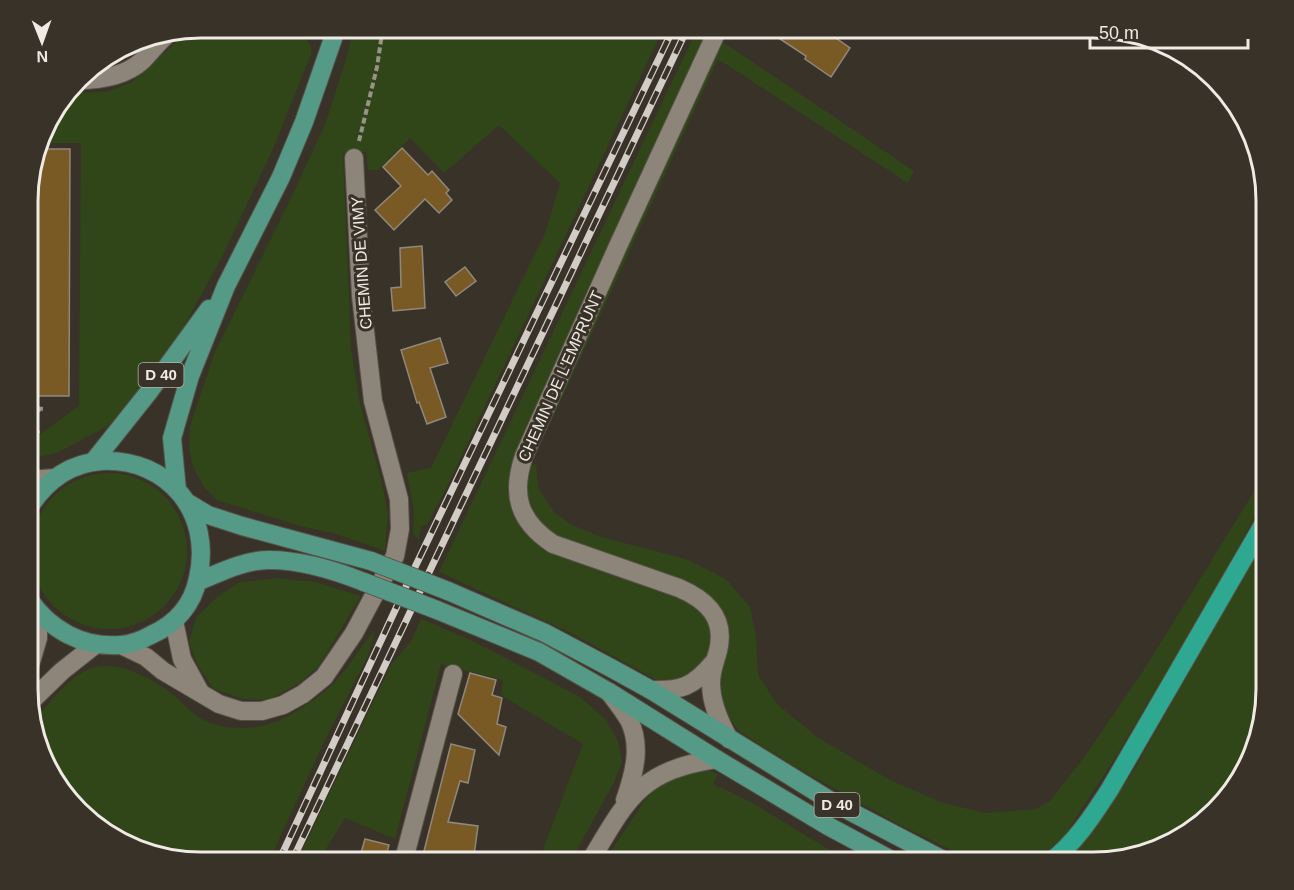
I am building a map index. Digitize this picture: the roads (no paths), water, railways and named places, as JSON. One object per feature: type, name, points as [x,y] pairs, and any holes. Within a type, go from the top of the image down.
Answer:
[{"type":"highway","points":[[1063,852],[1085,828],[1110,789],[1256,537]]},
{"type":"main road","name":"D 40","points":[[327,38],[304,122],[281,177],[226,286],[190,376],[172,438],[182,497],[208,515],[371,561],[545,633],[651,690],[834,803],[928,852]]},
{"type":"main road","name":"D 40","points":[[93,462],[148,393],[226,286]]},
{"type":"main road","points":[[38,494],[55,478],[93,462],[116,461],[139,465],[159,475],[182,497],[197,522],[202,562],[190,602],[174,621],[156,633],[122,645],[95,645],[73,638],[54,627],[38,610]]},
{"type":"main road","name":"D 40","points":[[197,582],[238,566],[267,560],[310,565],[364,582],[437,610],[539,652],[609,692],[828,826],[876,852]]},
{"type":"street","name":"CHEMIN DE L'EMPRUNT","points":[[714,38],[524,456],[516,487],[528,522],[553,544],[679,588],[708,605],[716,618],[719,629],[711,681],[712,695],[720,723],[729,739]]},
{"type":"street","points":[[91,80],[130,70],[159,43]]},
{"type":"street","name":"CHEMIN DE VIMY","points":[[122,645],[146,657],[163,671],[219,704],[241,711],[262,711],[282,705],[303,694],[324,677],[354,633],[395,556],[400,529],[399,499],[373,401],[361,296],[354,158]]},
{"type":"street","points":[[38,479],[55,478]]},
{"type":"street","points":[[174,621],[182,659],[202,696]]},
{"type":"street","points":[[38,696],[62,671],[95,645]]},
{"type":"street","points":[[651,690],[673,691],[685,687],[702,675],[713,663]]},
{"type":"street","points":[[406,852],[453,674]]},
{"type":"street","points":[[595,852],[622,807],[632,781],[637,751],[630,721],[609,692]]},
{"type":"street","points":[[622,807],[641,787],[667,771],[691,763],[716,759]]},
{"type":"railway","points":[[283,852],[416,565],[669,38]]},
{"type":"railway","points":[[296,852],[683,38]]}]
